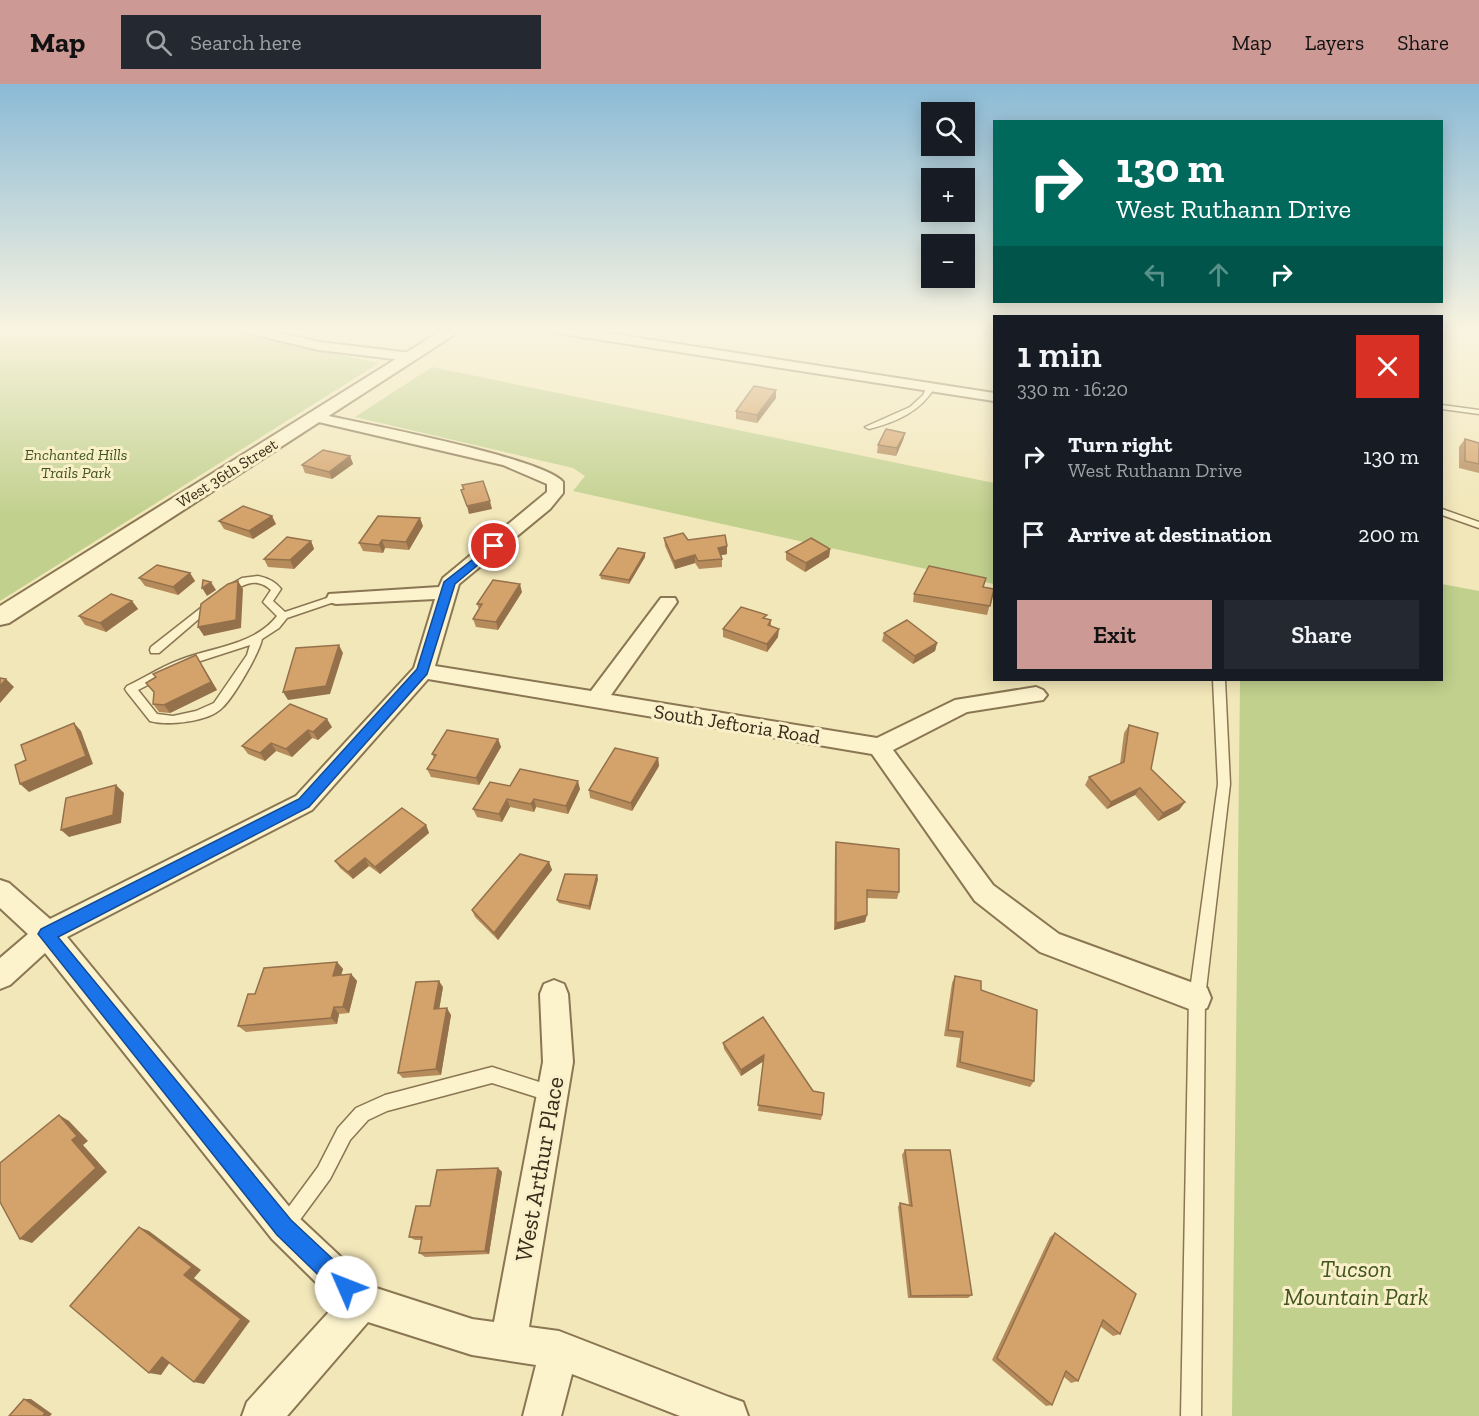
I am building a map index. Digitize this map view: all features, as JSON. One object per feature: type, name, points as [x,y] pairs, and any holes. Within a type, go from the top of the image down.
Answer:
[{"type":"street","name":"West 36th Street","points":[[0,617],[356,391]]},
{"type":"street","points":[[958,391],[993,397]]},
{"type":"street","points":[[0,976],[47,934],[304,803],[423,671],[450,582],[544,505],[555,493],[555,482],[541,474],[508,462],[315,417]]},
{"type":"street","points":[[336,598],[447,593]]},
{"type":"street","points":[[595,701],[668,602]]},
{"type":"street","name":"South Jeftoria Road","points":[[423,671],[879,747]]},
{"type":"street","points":[[1036,695],[963,705],[879,747],[984,893],[1050,943],[1197,998]]},
{"type":"street","points":[[0,891],[47,934],[284,1227],[362,1302],[472,1337],[559,1350],[729,1416]]},
{"type":"street","name":"West Arthur Place","points":[[508,1344],[558,1062],[554,994]]},
{"type":"street","points":[[261,1416],[362,1302]]},
{"type":"street","points":[[542,1416],[559,1350]]},
{"type":"lane","points":[[869,427],[899,417],[916,407],[930,391]]},
{"type":"lane","points":[[1443,406],[1479,412]]},
{"type":"lane","points":[[1443,512],[1479,525]]},
{"type":"lane","points":[[155,650],[226,590],[254,577],[267,580],[276,589],[268,602],[283,616]]},
{"type":"lane","points":[[256,640],[252,656],[218,706],[198,715],[173,720],[154,718],[131,689],[180,664],[256,640],[277,627],[283,616],[336,598]]},
{"type":"lane","points":[[1191,1416],[1197,998],[1224,784],[1219,681]]},
{"type":"lane","points":[[284,1227],[324,1173],[344,1134],[362,1114],[385,1102],[492,1075],[552,1094]]},
{"type":"green space","name":"Enchanted Hills Trails Park","points":[[0,391],[334,391],[0,601]]},
{"type":"green space","points":[[395,391],[549,391],[993,483],[993,584],[573,491],[585,476],[573,468],[355,417]]},
{"type":"green space","name":"Tucson Mountain Park","points":[[1443,584],[1479,591],[1479,1416],[1232,1416],[1240,681],[1443,681]]},
{"type":"building","points":[[750,391],[775,391],[757,415],[736,411]]},
{"type":"building","points":[[886,429],[905,433],[897,448],[878,445]]},
{"type":"building","points":[[1465,439],[1479,443],[1479,464],[1465,461]]},
{"type":"building","points":[[323,450],[350,456],[329,472],[302,465]]},
{"type":"building","points":[[483,481],[490,501],[467,506],[461,490],[464,489],[462,485]]},
{"type":"building","points":[[243,506],[272,516],[249,531],[219,521]]},
{"type":"building","points":[[378,516],[420,518],[406,542],[382,540],[379,545],[359,543]]},
{"type":"building","points":[[683,533],[688,540],[725,535],[727,546],[718,548],[722,559],[698,561],[695,555],[674,561],[664,538]]},
{"type":"building","points":[[287,537],[311,541],[290,560],[264,559]]},
{"type":"building","points":[[811,538],[830,549],[806,563],[786,552]]},
{"type":"building","points":[[618,548],[645,553],[629,580],[600,575]]},
{"type":"building","points":[[157,565],[190,573],[173,587],[139,578]]},
{"type":"building","points":[[929,566],[986,578],[983,587],[993,589],[990,606],[914,594]]},
{"type":"building","points":[[203,580],[211,582],[202,588]]},
{"type":"building","points":[[493,580],[520,584],[496,622],[473,619],[482,604],[477,604]]},
{"type":"building","points":[[238,581],[236,620],[198,627],[201,604],[228,584]]},
{"type":"building","points":[[111,594],[132,601],[100,623],[79,616]]},
{"type":"building","points":[[741,607],[767,615],[763,618],[771,620],[768,625],[779,629],[767,644],[723,629]]},
{"type":"building","points":[[907,620],[937,643],[915,656],[884,633]]},
{"type":"building","points":[[339,645],[326,686],[283,692],[296,648]]},
{"type":"building","points":[[196,655],[211,682],[164,705],[153,704],[154,692],[146,683],[156,677],[153,674]]},
{"type":"building","points":[[0,678],[6,679],[0,686]]},
{"type":"building","points":[[290,704],[327,719],[313,732],[308,730],[286,749],[271,743],[260,753],[242,746]]},
{"type":"building","points":[[74,723],[86,756],[20,784],[15,765],[26,760],[21,745]]},
{"type":"building","points":[[1129,725],[1158,733],[1151,769],[1185,802],[1163,813],[1140,788],[1111,802],[1089,777],[1124,762]]},
{"type":"building","points":[[447,730],[498,739],[476,778],[427,769],[436,755],[432,754]]},
{"type":"building","points":[[615,748],[658,758],[631,803],[589,790]]},
{"type":"building","points":[[520,769],[578,781],[566,806],[534,799],[531,804],[507,799],[499,814],[473,809],[490,782],[510,786]]},
{"type":"building","points":[[116,785],[113,815],[61,830],[66,798]]},
{"type":"building","points":[[402,808],[426,825],[375,867],[365,858],[348,872],[335,861]]},
{"type":"building","points":[[836,842],[899,849],[899,892],[867,890],[867,915],[836,923]]},
{"type":"building","points":[[520,854],[549,862],[494,933],[472,910]]},
{"type":"building","points":[[565,874],[597,875],[589,906],[557,900]]},
{"type":"building","points":[[337,962],[333,976],[351,974],[343,1007],[334,1007],[331,1018],[238,1026],[248,994],[255,994],[264,968]]},
{"type":"building","points":[[955,976],[981,981],[981,990],[1037,1010],[1034,1081],[960,1062],[963,1032],[948,1030]]},
{"type":"building","points":[[439,981],[434,1009],[447,1008],[436,1069],[398,1073],[416,982]]},
{"type":"building","points":[[763,1017],[813,1091],[824,1093],[822,1115],[758,1105],[764,1055],[741,1070],[723,1043]]},
{"type":"building","points":[[59,1115],[77,1136],[72,1140],[96,1168],[20,1239],[0,1202],[0,1163]]},
{"type":"building","points":[[905,1150],[950,1150],[972,1295],[911,1296],[900,1203],[912,1206]]},
{"type":"building","points":[[498,1168],[485,1251],[419,1253],[422,1237],[409,1237],[416,1206],[430,1206],[437,1170]]},
{"type":"building","points":[[139,1227],[192,1267],[184,1275],[241,1319],[194,1382],[162,1357],[149,1373],[70,1306]]},
{"type":"building","points":[[1055,1233],[1136,1294],[1120,1334],[1103,1320],[1078,1381],[1066,1371],[1052,1405],[997,1358]]},
{"type":"building","points":[[24,1399],[45,1413],[43,1416],[9,1416]]},
{"type":"route","points":[[346,1287],[284,1227],[47,934],[304,803],[423,671],[450,582],[494,546]]}]
